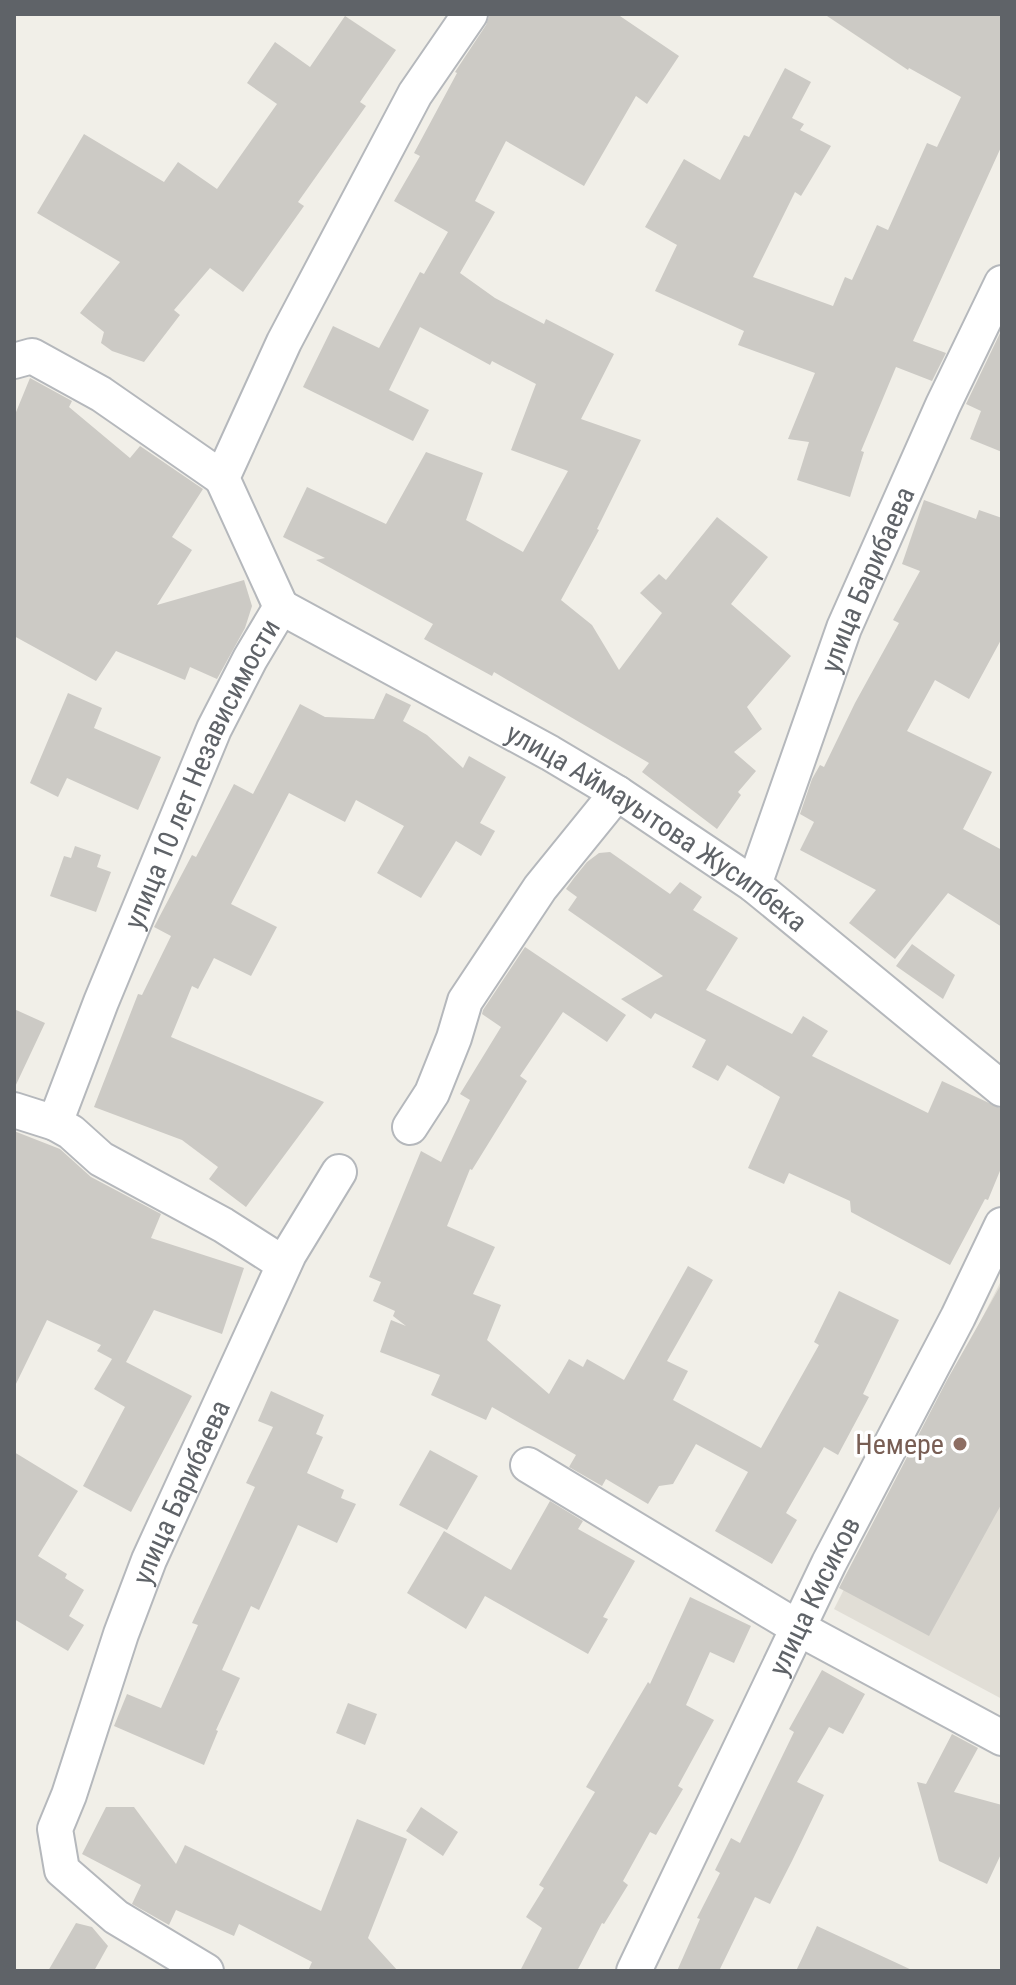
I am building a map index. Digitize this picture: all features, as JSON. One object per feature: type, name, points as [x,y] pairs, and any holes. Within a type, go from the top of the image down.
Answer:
[{"type":"street","points":[[14,361],[32,356],[101,394],[222,478],[284,342],[415,94],[470,14]]},
{"type":"street","name":"улица Барибаева","points":[[754,885],[844,628],[943,405],[1002,283]]},
{"type":"street","name":"улица 10 лет Независимости","points":[[55,1123],[101,1002],[214,729],[281,607],[222,478]]},
{"type":"street","name":"улица Аймауытова Жусипбека","points":[[281,607],[550,753],[617,793],[754,885],[1002,1089]]},
{"type":"street","points":[[410,1127],[432,1093],[465,1001],[540,888],[617,793]]},
{"type":"street","points":[[14,1110],[55,1123],[71,1132],[101,1159],[223,1225],[284,1264]]},
{"type":"street","name":"улица Барибаева","points":[[206,1971],[116,1917],[62,1870],[55,1829],[149,1560],[284,1264],[339,1172]]},
{"type":"street","name":"улица Кисиков","points":[[634,1971],[829,1563],[958,1317],[1002,1225]]},
{"type":"street","points":[[528,1465],[800,1629],[1002,1738]]},
{"type":"shaded area","name":"Немере","points":[[1002,1279],[1002,1699],[834,1609]]},
{"type":"building","points":[[490,14],[617,14],[679,56],[647,104],[636,96],[584,186],[506,141],[475,201],[495,212],[460,273],[495,298],[544,324],[546,319],[614,354],[581,419],[641,440],[599,530],[561,600],[592,625],[619,670],[662,613],[640,593],[659,574],[666,580],[717,517],[768,557],[731,604],[791,656],[747,707],[762,729],[734,752],[756,771],[738,792],[741,795],[717,829],[642,772],[649,763],[494,672],[492,676],[424,639],[433,624],[316,560],[325,558],[283,537],[307,487],[386,524],[426,452],[483,473],[466,520],[523,552],[568,471],[511,450],[536,384],[492,361],[490,365],[420,327],[389,390],[429,410],[413,441],[303,387],[333,326],[379,348],[420,272],[424,274],[448,232],[394,201],[420,156],[414,153],[455,72]]},
{"type":"building","points":[[824,14],[1002,14],[1002,145],[913,341],[946,353],[932,381],[896,367],[861,451],[864,452],[850,497],[797,480],[809,442],[788,439],[815,373],[738,345],[744,331],[655,291],[677,245],[645,227],[684,159],[720,180],[744,135],[749,137],[785,68],[811,82],[792,118],[804,124],[800,130],[831,146],[801,196],[795,192],[753,277],[833,306],[845,277],[852,280],[877,225],[888,230],[927,143],[937,147],[961,97],[908,70]]},
{"type":"building","points":[[345,16],[396,50],[360,102],[366,106],[298,202],[304,206],[243,292],[210,268],[174,310],[180,315],[144,362],[112,351],[101,343],[104,332],[80,313],[120,262],[37,213],[84,134],[164,182],[178,162],[217,189],[277,104],[247,83],[275,42],[310,67]]},
{"type":"building","points":[[1002,329],[1002,452],[970,439],[981,411],[966,404]]},
{"type":"building","points":[[30,378],[72,401],[69,407],[130,458],[140,446],[203,489],[172,537],[192,550],[157,605],[244,580],[252,606],[245,628],[217,679],[190,667],[185,680],[116,651],[96,681],[14,636],[14,417]]},
{"type":"building","points":[[924,500],[976,519],[979,510],[1002,518],[1002,638],[969,699],[935,680],[907,731],[992,772],[963,829],[1002,850],[1002,927],[948,893],[895,959],[849,923],[876,890],[800,850],[814,822],[800,814],[812,779],[820,765],[824,767],[899,623],[893,620],[920,571],[902,564]]},
{"type":"building","points":[[68,693],[102,708],[94,728],[161,757],[138,810],[67,778],[58,797],[30,783]]},
{"type":"building","points":[[386,693],[411,705],[403,721],[427,735],[463,768],[469,756],[506,777],[480,823],[495,831],[481,856],[456,841],[421,898],[377,873],[404,826],[356,800],[345,822],[289,793],[231,904],[277,927],[251,976],[214,958],[198,989],[192,986],[171,1037],[324,1102],[246,1207],[209,1179],[218,1167],[182,1140],[94,1107],[138,994],[142,995],[171,936],[154,927],[192,855],[196,857],[234,784],[253,794],[300,704],[325,717],[374,719]]},
{"type":"building","points":[[75,846],[101,855],[97,867],[111,872],[96,912],[50,896],[64,856],[71,858]]},
{"type":"building","points":[[610,852],[670,894],[680,882],[702,897],[693,910],[738,938],[706,990],[792,1034],[803,1016],[828,1031],[812,1056],[928,1113],[942,1081],[1002,1109],[1002,1166],[988,1200],[985,1199],[950,1265],[851,1212],[850,1201],[789,1173],[784,1184],[748,1168],[780,1097],[727,1065],[718,1081],[692,1067],[706,1040],[655,1013],[651,1019],[621,999],[663,976],[568,910],[577,897],[566,889],[587,862],[599,853]]},
{"type":"building","points":[[912,944],[955,975],[943,999],[896,966]]},
{"type":"building","points":[[525,947],[626,1015],[607,1042],[563,1012],[520,1076],[527,1081],[470,1169],[447,1226],[495,1247],[473,1294],[501,1305],[487,1340],[549,1394],[569,1359],[583,1367],[587,1359],[624,1380],[688,1266],[713,1280],[667,1361],[688,1371],[673,1400],[761,1448],[819,1345],[814,1342],[839,1291],[899,1320],[863,1394],[869,1397],[838,1455],[824,1447],[786,1513],[797,1520],[772,1564],[715,1531],[748,1472],[696,1444],[673,1484],[659,1486],[648,1504],[606,1479],[602,1486],[569,1467],[576,1455],[492,1407],[486,1420],[431,1395],[440,1375],[380,1352],[391,1320],[406,1326],[393,1316],[395,1311],[373,1301],[381,1282],[369,1277],[421,1151],[441,1162],[470,1100],[460,1094],[501,1027],[482,1014],[483,1010]]},
{"type":"building","points":[[14,1009],[45,1023],[14,1089]]},
{"type":"building","points":[[14,1131],[60,1149],[91,1177],[161,1214],[151,1238],[244,1268],[222,1334],[154,1310],[126,1362],[192,1396],[131,1512],[83,1486],[125,1407],[94,1389],[112,1359],[97,1351],[101,1345],[47,1320],[14,1388]]},
{"type":"building","name":"Немере","points":[[1002,1283],[1002,1503],[929,1636],[839,1588],[947,1380]]},
{"type":"building","points":[[271,1391],[324,1415],[316,1434],[323,1437],[307,1473],[344,1490],[341,1498],[356,1504],[337,1543],[298,1525],[259,1610],[251,1606],[222,1670],[240,1678],[204,1765],[114,1726],[127,1694],[161,1708],[198,1625],[192,1623],[255,1487],[246,1483],[273,1427],[258,1421]]},
{"type":"building","points":[[430,1450],[478,1476],[447,1530],[399,1505]]},
{"type":"building","points":[[14,1452],[78,1491],[38,1556],[67,1574],[65,1578],[84,1590],[69,1616],[84,1625],[68,1651],[14,1619]]},
{"type":"building","points":[[550,1501],[583,1521],[578,1529],[635,1561],[603,1617],[608,1619],[588,1654],[485,1596],[466,1629],[407,1593],[444,1531],[511,1570]]},
{"type":"building","points":[[690,1597],[751,1626],[734,1663],[710,1652],[686,1705],[714,1720],[678,1786],[683,1789],[656,1835],[650,1832],[623,1881],[628,1885],[602,1923],[577,1971],[520,1971],[542,1928],[526,1917],[544,1888],[539,1885],[595,1792],[586,1787],[648,1682],[650,1684]]},
{"type":"building","points":[[822,1670],[865,1694],[843,1734],[829,1727],[797,1782],[824,1795],[770,1904],[755,1897],[719,1971],[677,1971],[700,1919],[697,1918],[720,1873],[715,1870],[731,1838],[740,1843],[794,1732],[789,1729]]},
{"type":"building","points":[[348,1703],[377,1714],[365,1745],[336,1733]]},
{"type":"building","points":[[952,1734],[978,1748],[954,1792],[1002,1805],[1002,1852],[987,1884],[939,1861],[917,1782],[926,1784]]},
{"type":"building","points":[[106,1807],[134,1807],[176,1864],[185,1845],[321,1911],[357,1819],[407,1839],[368,1938],[398,1971],[308,1971],[312,1962],[239,1924],[234,1936],[176,1910],[169,1925],[132,1904],[141,1885],[82,1854]]},
{"type":"building","points":[[421,1807],[458,1832],[443,1856],[406,1831]]},
{"type":"building","points":[[76,1923],[92,1927],[108,1946],[94,1971],[48,1971]]},
{"type":"building","points":[[817,1926],[914,1971],[796,1971]]},
{"type":"place","name":"Немере","points":[[960,1444]]}]
